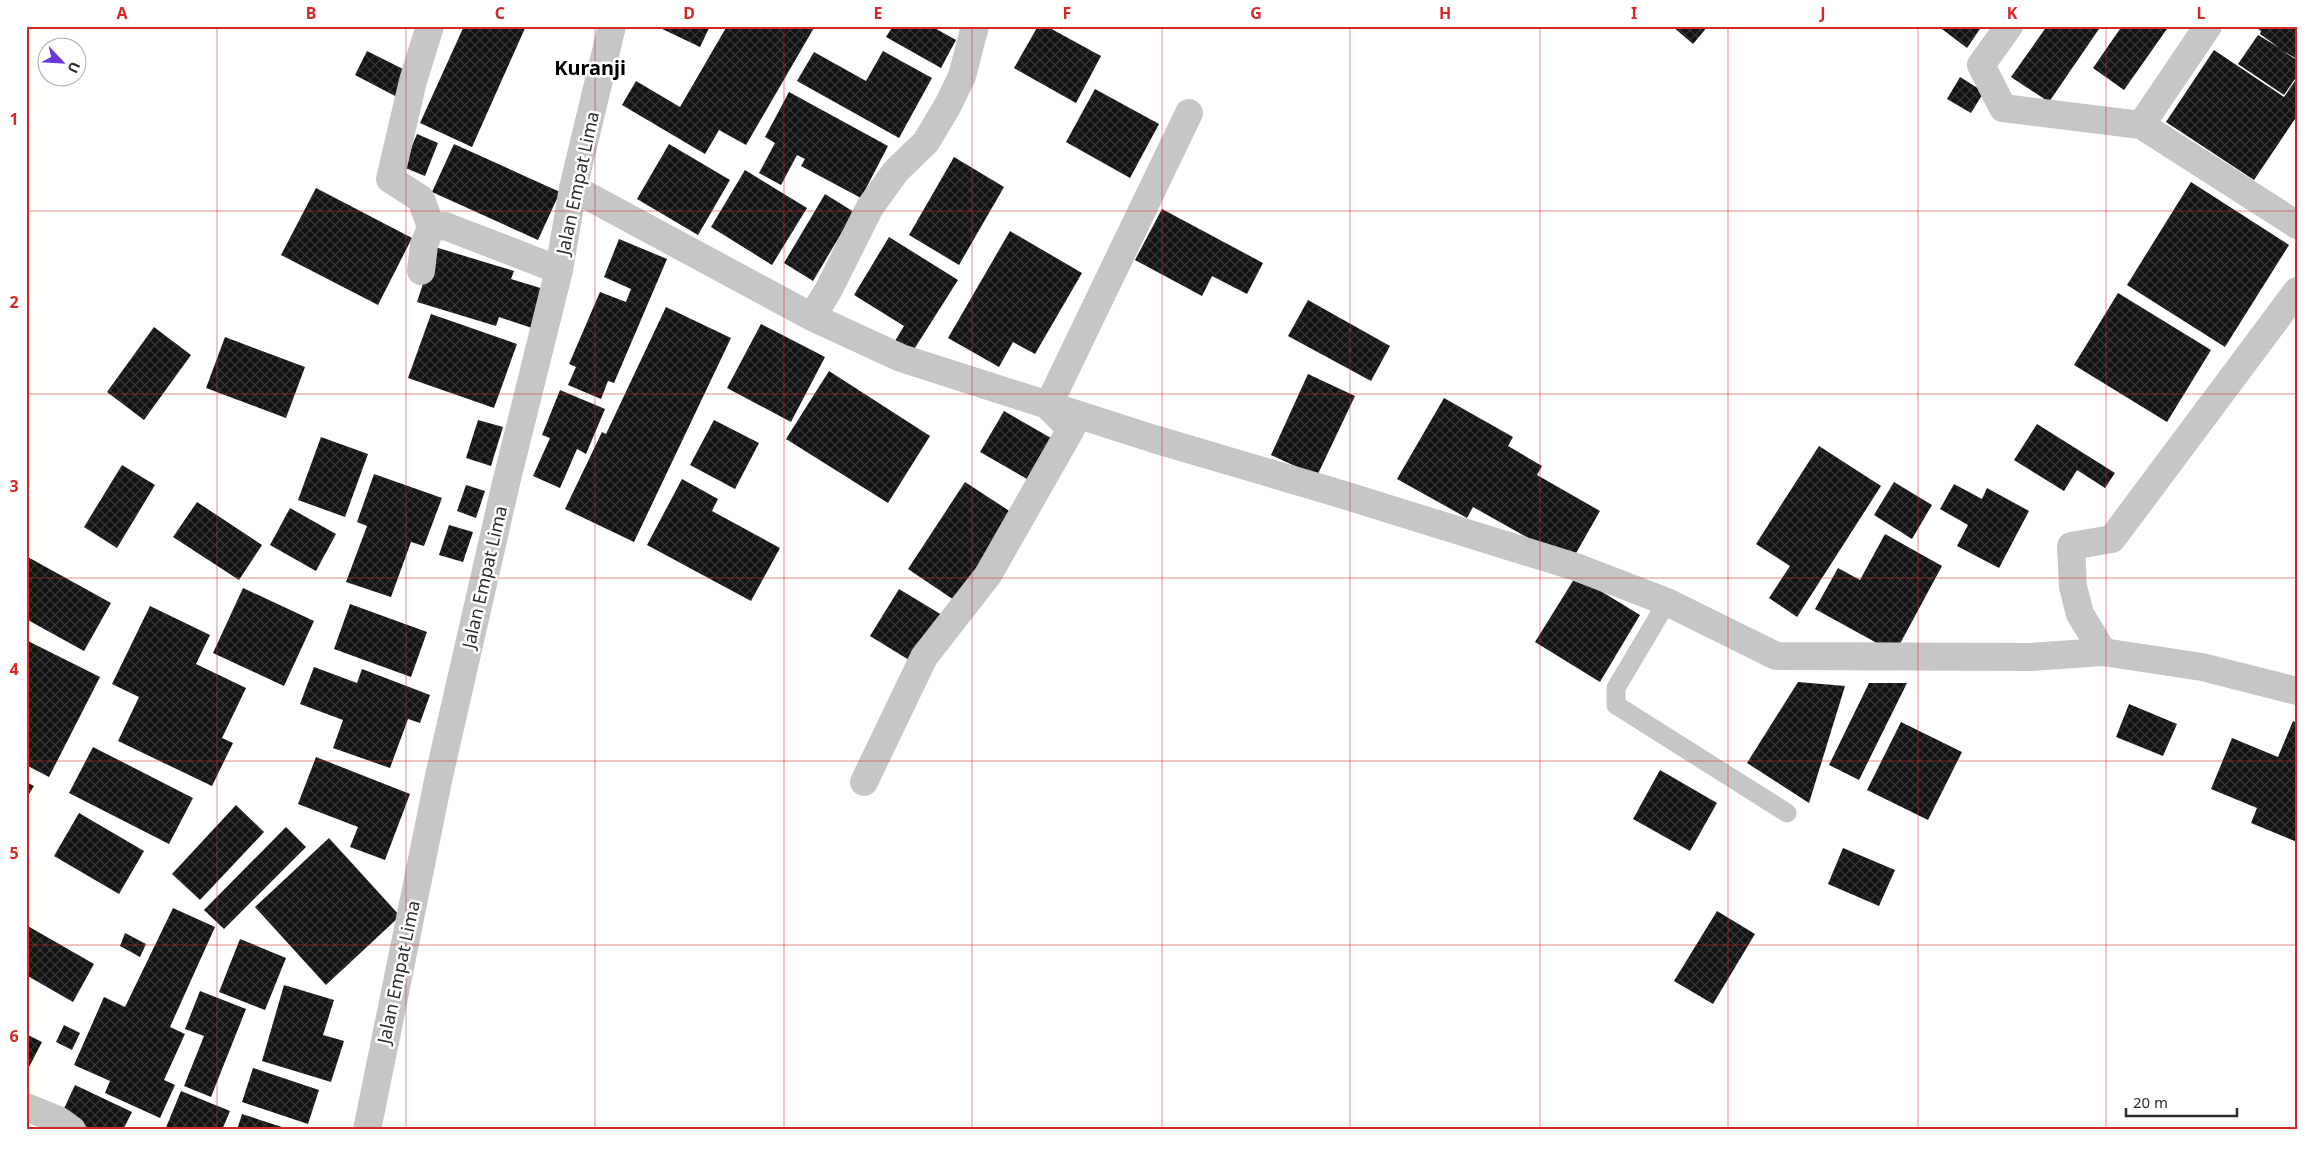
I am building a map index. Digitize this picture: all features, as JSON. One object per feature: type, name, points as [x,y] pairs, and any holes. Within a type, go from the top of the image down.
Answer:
[{"type":"street","points":[[421,271],[424,245],[431,227],[421,199],[390,179],[413,81],[430,26]]},
{"type":"street","name":"Jalan Empat Lima","points":[[367,1130],[439,776],[506,483],[559,270],[573,188],[612,26]]},
{"type":"street","points":[[812,317],[829,289],[870,207],[896,171],[926,142],[948,105],[962,76],[974,26]]},
{"type":"street","points":[[2009,26],[1981,65],[2003,108],[2141,125],[2297,224]]},
{"type":"street","points":[[2141,125],[2208,26]]},
{"type":"street","points":[[1048,406],[1189,112]]},
{"type":"street","points":[[573,188],[812,317],[901,358],[1048,406],[1576,567],[1667,602],[1776,656],[2002,658],[2103,652],[2202,667],[2297,691]]},
{"type":"street","points":[[431,227],[445,226],[559,270]]},
{"type":"street","points":[[2103,652],[2080,614],[2073,588],[2071,546],[2112,539],[2297,291]]},
{"type":"street","points":[[864,782],[924,657],[988,575],[1071,429],[1048,406]]},
{"type":"street","points":[[26,1107],[58,1120],[72,1130]]},
{"type":"lane","points":[[1667,602],[1616,688],[1616,705],[1787,813]]},
{"type":"building","points":[[464,26],[526,26],[472,147],[420,123]]},
{"type":"building","points":[[656,26],[710,26],[700,47]]},
{"type":"building","points":[[727,26],[815,26],[746,145],[719,130],[705,154],[622,105],[636,81],[680,107]]},
{"type":"building","points":[[893,26],[931,26],[956,40],[941,68],[886,37]]},
{"type":"building","points":[[1038,26],[1046,26],[1101,56],[1076,103],[1014,68]]},
{"type":"building","points":[[1672,26],[1708,26],[1693,44]]},
{"type":"building","points":[[1938,26],[1982,26],[1967,48]]},
{"type":"building","points":[[2047,26],[2101,26],[2049,102],[2011,77]]},
{"type":"building","points":[[2122,26],[2169,26],[2124,90],[2093,68]]},
{"type":"building","points":[[2254,26],[2297,26],[2297,59],[2281,50],[2297,60],[2297,76],[2284,95],[2238,64],[2258,35],[2278,47],[2260,34],[2261,31]]},
{"type":"building","points":[[2214,50],[2284,97],[2297,78],[2297,116],[2254,180],[2166,122]]},
{"type":"building","points":[[367,51],[409,72],[397,97],[355,75]]},
{"type":"building","points":[[883,51],[932,78],[899,138],[797,81],[814,52],[866,81]]},
{"type":"building","points":[[1960,77],[1984,92],[1971,113],[1947,99]]},
{"type":"building","points":[[1095,89],[1159,124],[1130,178],[1066,142]]},
{"type":"building","points":[[789,92],[888,146],[861,198],[801,166],[805,159],[797,155],[781,185],[759,173],[775,143],[765,137]]},
{"type":"building","points":[[417,134],[438,143],[425,176],[403,167]]},
{"type":"building","points":[[454,144],[560,192],[538,240],[432,192]]},
{"type":"building","points":[[669,144],[730,180],[698,235],[637,199]]},
{"type":"building","points":[[954,157],[1004,187],[959,265],[909,235]]},
{"type":"building","points":[[745,170],[807,208],[772,265],[711,227]]},
{"type":"building","points":[[2191,182],[2289,245],[2225,347],[2127,285]]},
{"type":"building","points":[[316,188],[412,238],[378,305],[281,255]]},
{"type":"building","points":[[825,194],[854,212],[813,281],[784,263]]},
{"type":"building","points":[[1162,209],[1263,263],[1247,294],[1212,276],[1202,296],[1135,260]]},
{"type":"building","points":[[1010,231],[1082,273],[1035,354],[1013,342],[999,367],[948,338]]},
{"type":"building","points":[[889,237],[958,280],[913,351],[895,341],[904,326],[854,295]]},
{"type":"building","points":[[619,239],[667,259],[614,383],[608,381],[601,399],[568,385],[576,367],[569,364],[600,292],[626,302],[631,289],[604,277]]},
{"type":"building","points":[[435,247],[514,271],[511,279],[547,290],[535,329],[499,317],[496,326],[417,302]]},
{"type":"building","points":[[2118,293],[2211,350],[2167,422],[2074,365]]},
{"type":"building","points":[[1308,300],[1390,346],[1371,381],[1288,336]]},
{"type":"building","points":[[666,307],[731,338],[634,542],[565,509],[602,432],[606,434]]},
{"type":"building","points":[[431,314],[517,344],[494,408],[408,378]]},
{"type":"building","points":[[761,324],[825,357],[791,422],[727,388]]},
{"type":"building","points":[[154,327],[191,355],[144,420],[107,392]]},
{"type":"building","points":[[225,337],[305,367],[286,418],[206,388]]},
{"type":"building","points":[[829,371],[930,436],[888,503],[786,439]]},
{"type":"building","points":[[1308,374],[1355,396],[1317,476],[1271,455]]},
{"type":"building","points":[[560,390],[605,409],[586,454],[577,449],[560,488],[533,476],[550,438],[542,435]]},
{"type":"building","points":[[1444,398],[1513,437],[1508,446],[1542,466],[1537,475],[1600,511],[1571,562],[1473,507],[1467,518],[1397,479]]},
{"type":"building","points":[[1004,411],[1051,438],[1027,479],[980,452]]},
{"type":"building","points":[[478,420],[503,427],[491,466],[466,458]]},
{"type":"building","points":[[714,420],[759,443],[735,489],[690,465]]},
{"type":"building","points":[[2037,424],[2115,473],[2105,488],[2077,470],[2064,491],[2014,460]]},
{"type":"building","points":[[321,437],[368,454],[345,517],[298,500]]},
{"type":"building","points":[[1819,446],[1881,486],[1797,617],[1769,598],[1790,566],[1756,544]]},
{"type":"building","points":[[122,465],[155,485],[117,548],[84,527]]},
{"type":"building","points":[[374,474],[442,498],[424,546],[411,542],[391,597],[346,582],[367,526],[357,522]]},
{"type":"building","points":[[682,479],[718,499],[712,511],[780,548],[751,601],[647,545]]},
{"type":"building","points":[[965,482],[1014,514],[957,602],[908,569]]},
{"type":"building","points":[[1894,482],[1932,505],[1912,539],[1874,515]]},
{"type":"building","points":[[1954,484],[1982,499],[1987,488],[2029,511],[1999,568],[1957,546],[1968,525],[1940,509]]},
{"type":"building","points":[[466,485],[485,491],[476,518],[457,511]]},
{"type":"building","points":[[197,502],[262,545],[239,580],[173,537]]},
{"type":"building","points":[[290,508],[336,534],[316,571],[270,545]]},
{"type":"building","points":[[449,525],[473,532],[463,562],[439,555]]},
{"type":"building","points":[[1885,534],[1942,566],[1895,653],[1815,609],[1838,568],[1860,580]]},
{"type":"building","points":[[26,556],[111,603],[84,651],[26,619]]},
{"type":"building","points":[[1576,576],[1640,615],[1600,682],[1535,642]]},
{"type":"building","points":[[243,588],[314,621],[284,686],[213,653]]},
{"type":"building","points":[[899,589],[942,615],[914,663],[870,636]]},
{"type":"building","points":[[350,604],[427,632],[411,677],[334,649]]},
{"type":"building","points":[[150,606],[210,635],[196,664],[246,688],[222,738],[233,743],[212,786],[118,741],[139,697],[112,684]]},
{"type":"building","points":[[26,640],[100,677],[49,777],[26,765]]},
{"type":"building","points":[[314,667],[357,683],[362,669],[430,695],[420,723],[408,719],[390,768],[333,748],[343,720],[300,704]]},
{"type":"building","points":[[1798,682],[1845,686],[1809,803],[1747,763]]},
{"type":"building","points":[[1869,683],[1907,683],[1859,780],[1829,765]]},
{"type":"building","points":[[2129,704],[2177,724],[2163,756],[2116,737]]},
{"type":"building","points":[[2293,721],[2297,723],[2297,842],[2251,823],[2257,808],[2211,789],[2232,738],[2278,757]]},
{"type":"building","points":[[1901,722],[1962,752],[1928,820],[1867,790]]},
{"type":"building","points":[[93,747],[193,798],[169,844],[69,793]]},
{"type":"building","points":[[316,757],[410,794],[385,860],[350,847],[358,827],[298,804]]},
{"type":"building","points":[[1660,770],[1717,803],[1690,851],[1633,819]]},
{"type":"building","points":[[26,782],[34,786],[26,799]]},
{"type":"building","points":[[236,805],[264,832],[200,900],[172,874]]},
{"type":"building","points":[[79,813],[144,851],[119,894],[54,856]]},
{"type":"building","points":[[286,827],[306,847],[224,929],[204,910]]},
{"type":"building","points":[[329,838],[400,916],[326,985],[255,907]]},
{"type":"building","points":[[1843,848],[1895,870],[1879,906],[1828,884]]},
{"type":"building","points":[[173,908],[215,927],[170,1027],[185,1034],[164,1080],[175,1085],[160,1118],[105,1093],[110,1081],[74,1065],[104,997],[125,1007]]},
{"type":"building","points":[[1717,911],[1755,934],[1713,1004],[1674,981]]},
{"type":"building","points":[[26,925],[94,964],[73,1002],[26,975]]},
{"type":"building","points":[[125,933],[146,944],[140,957],[120,946]]},
{"type":"building","points":[[240,939],[286,958],[265,1010],[219,992]]},
{"type":"building","points":[[284,985],[334,1000],[323,1035],[344,1041],[331,1082],[262,1061]]},
{"type":"building","points":[[200,991],[246,1009],[211,1097],[184,1086],[204,1036],[185,1029]]},
{"type":"building","points":[[64,1025],[80,1033],[72,1050],[56,1042]]},
{"type":"building","points":[[26,1034],[42,1042],[26,1073]]},
{"type":"building","points":[[253,1068],[319,1090],[308,1124],[242,1102]]},
{"type":"building","points":[[75,1085],[132,1112],[123,1130],[93,1130],[61,1115]]},
{"type":"building","points":[[181,1091],[230,1111],[222,1130],[165,1130]]},
{"type":"building","points":[[242,1114],[288,1129],[288,1130],[237,1130]]},
{"type":"district","name":"Kuranji","points":[[590,67]]}]
